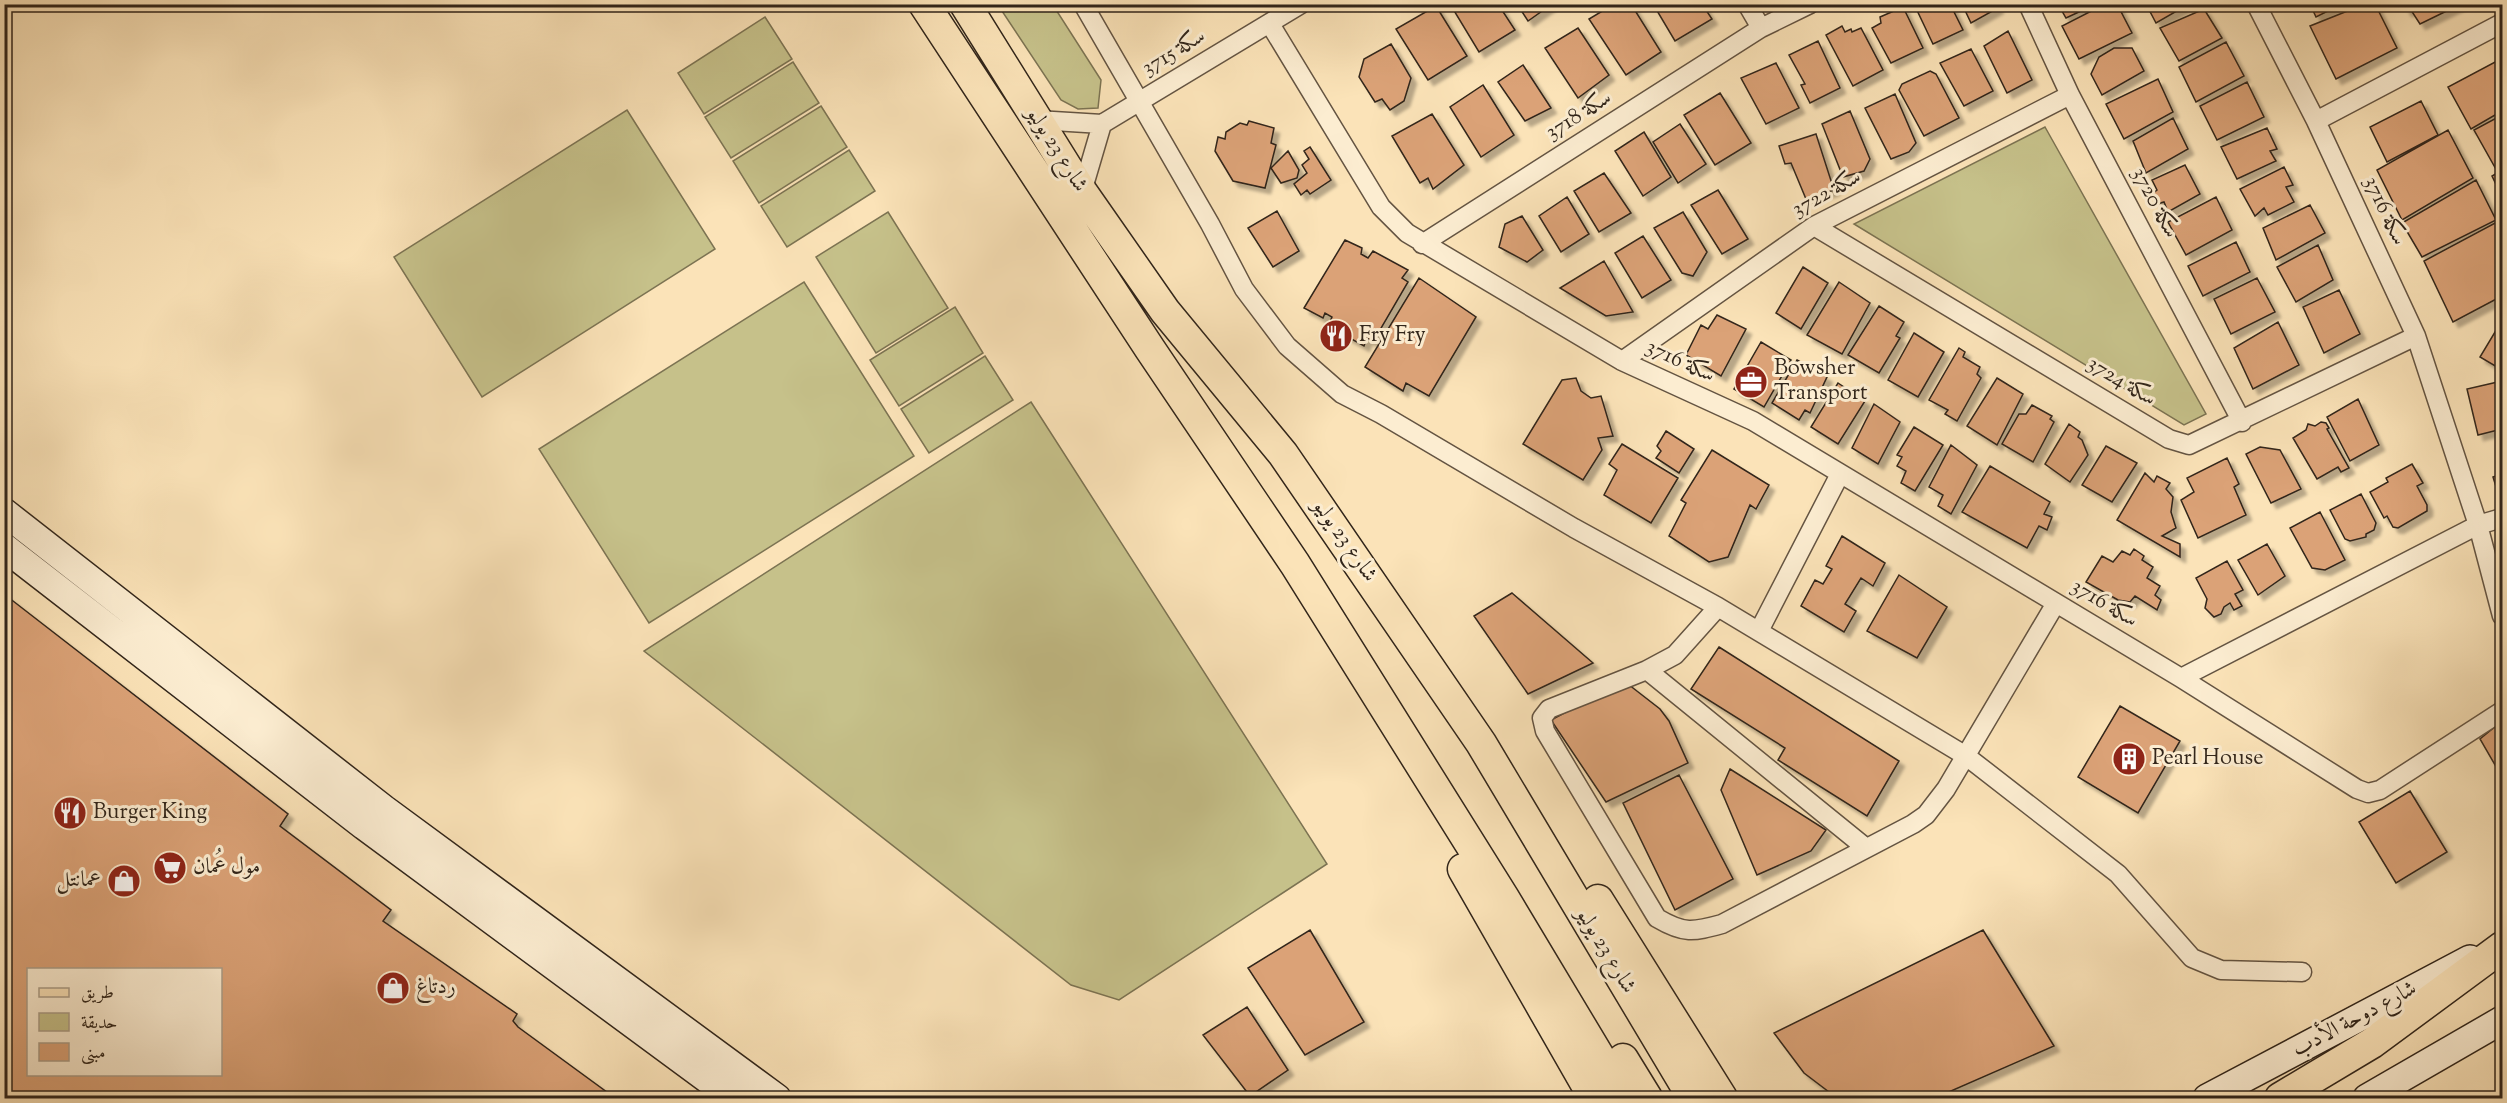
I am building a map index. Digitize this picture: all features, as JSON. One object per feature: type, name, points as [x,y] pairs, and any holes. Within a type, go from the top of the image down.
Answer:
[{"type":"main road","name":"شارع 23 يوليو","points":[[924,4],[1150,349],[1295,564],[1504,898],[1624,1098]]},
{"type":"main road","name":"شارع 23 يوليو","points":[[965,4],[1082,192],[1165,311],[1283,454],[1481,743],[1692,1098]]},
{"type":"main road","points":[[1295,564],[1402,765],[1594,1098]]},
{"type":"main road","points":[[1295,564],[1434,759],[1523,895],[1647,1098]]},
{"type":"main road","points":[[1481,743],[1562,841],[1722,1098]]},
{"type":"main road","points":[[2280,1098],[2372,1043],[2502,947]]},
{"type":"street","points":[[1083,4],[1244,289],[1280,337],[1342,394],[1391,420],[1574,528],[1760,631],[1966,756],[2118,874],[2192,958],[2221,970],[2302,972]]},
{"type":"street","name":"سكة 3715","points":[[1102,124],[1301,4]]},
{"type":"street","points":[[1747,4],[1761,28]]},
{"type":"street","name":"سكة 3718","points":[[1422,244],[1761,28],[1810,4]]},
{"type":"street","name":"سكة 3720","points":[[2028,4],[2070,95],[2242,422]]},
{"type":"street","name":"سكة 3716","points":[[2256,4],[2316,121],[2416,336],[2478,525],[2502,616]]},
{"type":"street","points":[[2316,121],[2502,23]]},
{"type":"street","name":"سكة 3716","points":[[1270,24],[1381,207],[1392,220],[1422,244],[1622,361],[1753,421],[2181,678],[2357,789],[2368,793],[2380,790],[2502,711]]},
{"type":"street","name":"سكة 3722","points":[[1622,361],[1814,226],[2070,95]]},
{"type":"street","points":[[1037,120],[1102,124],[1082,192]]},
{"type":"street","name":"سكة 3724","points":[[1814,226],[2169,439],[2189,445],[2242,422],[2416,336]]},
{"type":"street","points":[[1760,631],[1840,474]]},
{"type":"street","points":[[4,512],[384,809],[777,1098]]},
{"type":"street","points":[[2181,678],[2478,525],[2502,518]]},
{"type":"street","points":[[4,547],[364,826],[733,1098]]},
{"type":"street","points":[[1718,607],[1675,655],[1647,670],[1549,710],[1542,718],[1545,731],[1657,918],[1677,930],[1696,931],[1722,924],[1926,814],[1937,802],[1966,756],[2056,603]]},
{"type":"street","points":[[1647,670],[1866,848]]},
{"type":"street","name":"شارع دوحة الأدب","points":[[2207,1098],[2502,941]]},
{"type":"street","points":[[2367,1098],[2502,1020]]},
{"type":"green space","points":[[998,5],[1053,5],[1101,80],[1098,108],[1078,109],[1061,100]]},
{"type":"green space","points":[[765,17],[792,59],[704,114],[678,73]]},
{"type":"green space","points":[[793,62],[819,103],[731,158],[705,117]]},
{"type":"green space","points":[[821,106],[847,147],[759,203],[733,161]]},
{"type":"green space","points":[[627,110],[715,249],[482,397],[394,257]]},
{"type":"green space","points":[[2045,127],[2206,414],[2184,425],[1854,224]]},
{"type":"green space","points":[[849,150],[875,191],[787,247],[761,206]]},
{"type":"green space","points":[[888,212],[948,308],[876,353],[816,257]]},
{"type":"green space","points":[[804,282],[914,456],[649,623],[539,449]]},
{"type":"green space","points":[[955,307],[983,353],[899,406],[870,360]]},
{"type":"green space","points":[[985,356],[1013,400],[929,453],[901,409]]},
{"type":"green space","points":[[1031,402],[1327,864],[1119,1000],[1071,985],[644,651]]},
{"type":"building","points":[[1450,4],[1498,4],[1515,30],[1479,52]]},
{"type":"building","points":[[1517,4],[1552,4],[1528,21]]},
{"type":"building","points":[[1614,4],[1631,4],[1661,52],[1626,75],[1589,19]]},
{"type":"building","points":[[1653,4],[1702,4],[1712,19],[1675,41]]},
{"type":"building","points":[[1914,4],[1950,4],[1963,30],[1933,44]]},
{"type":"building","points":[[1962,4],[1996,4],[1998,8],[1971,23]]},
{"type":"building","points":[[2058,4],[2096,4],[2066,18]]},
{"type":"building","points":[[2105,4],[2117,4],[2132,33],[2079,59],[2062,26]]},
{"type":"building","points":[[2146,4],[2189,4],[2156,23]]},
{"type":"building","points":[[2310,4],[2342,4],[2316,17]]},
{"type":"building","points":[[2365,4],[2375,4],[2397,48],[2336,79],[2310,26]]},
{"type":"building","points":[[2403,4],[2461,4],[2420,24],[2411,10],[2406,11]]},
{"type":"building","points":[[1436,6],[1467,56],[1428,80],[1396,29]]},
{"type":"building","points":[[1903,7],[1923,48],[1891,63],[1872,28],[1881,23],[1880,17]]},
{"type":"building","points":[[2204,9],[2222,38],[2179,61],[2160,28]]},
{"type":"building","points":[[1842,26],[1845,32],[1861,28],[1883,70],[1853,86],[1826,35]]},
{"type":"building","points":[[1578,28],[1609,75],[1578,98],[1545,48]]},
{"type":"building","points":[[2008,31],[2032,80],[2007,93],[1984,46]]},
{"type":"building","points":[[1818,41],[1840,88],[1810,103],[1801,85],[1805,84],[1789,55]]},
{"type":"building","points":[[2226,42],[2244,76],[2196,102],[2179,67]]},
{"type":"building","points":[[1391,44],[1411,78],[1404,101],[1390,110],[1382,99],[1375,102],[1359,77],[1364,59]]},
{"type":"building","points":[[2114,48],[2132,48],[2144,71],[2102,95],[2091,74],[2099,57]]},
{"type":"building","points":[[1971,49],[1993,91],[1964,106],[1940,63]]},
{"type":"building","points":[[2497,61],[2502,71],[2502,111],[2471,129],[2448,87]]},
{"type":"building","points":[[1776,63],[1799,108],[1766,124],[1741,78]]},
{"type":"building","points":[[1523,65],[1551,108],[1525,121],[1498,82]]},
{"type":"building","points":[[1930,71],[1936,74],[1959,118],[1924,136],[1899,90],[1902,84]]},
{"type":"building","points":[[2158,79],[2173,112],[2124,139],[2106,104]]},
{"type":"building","points":[[2247,82],[2264,117],[2217,140],[2200,106]]},
{"type":"building","points":[[1483,85],[1514,135],[1481,157],[1450,107]]},
{"type":"building","points":[[1720,93],[1751,143],[1715,165],[1684,115]]},
{"type":"building","points":[[1895,94],[1916,143],[1909,152],[1891,159],[1865,108]]},
{"type":"building","points":[[2421,101],[2438,135],[2387,162],[2370,127]]},
{"type":"building","points":[[1850,111],[1870,159],[1864,171],[1843,177],[1822,124]]},
{"type":"building","points":[[1432,114],[1464,165],[1433,189],[1428,178],[1420,183],[1392,136]]},
{"type":"building","points":[[2502,115],[2502,168],[2497,171],[2474,130]]},
{"type":"building","points":[[2173,118],[2188,149],[2146,173],[2133,141]]},
{"type":"building","points":[[1249,121],[1274,128],[1271,143],[1276,145],[1265,188],[1233,181],[1215,151],[1218,137],[1225,139],[1226,132],[1240,123],[1247,125]]},
{"type":"building","points":[[1680,124],[1706,164],[1678,183],[1653,142]]},
{"type":"building","points":[[2267,128],[2277,149],[2270,151],[2276,161],[2237,179],[2221,147]]},
{"type":"building","points":[[2448,130],[2473,178],[2402,220],[2377,170]]},
{"type":"building","points":[[1644,132],[1671,177],[1643,196],[1615,151]]},
{"type":"building","points":[[1816,134],[1834,190],[1806,199],[1791,163],[1785,164],[1779,146]]},
{"type":"building","points":[[1310,147],[1331,180],[1310,194],[1307,190],[1301,195],[1294,184],[1307,173],[1302,165],[1309,159],[1304,151]]},
{"type":"building","points":[[1288,151],[1299,170],[1297,178],[1281,183],[1271,168]]},
{"type":"building","points":[[2185,165],[2200,194],[2168,212],[2164,202],[2157,204],[2152,194],[2157,190],[2152,180]]},
{"type":"building","points":[[2284,167],[2293,185],[2286,187],[2294,202],[2268,215],[2264,208],[2255,216],[2240,189]]},
{"type":"building","points":[[2502,170],[2502,197],[2492,176]]},
{"type":"building","points":[[1604,173],[1631,213],[1599,232],[1574,191]]},
{"type":"building","points":[[2476,180],[2496,220],[2422,257],[2402,223]]},
{"type":"building","points":[[1718,190],[1748,239],[1722,254],[1691,205]]},
{"type":"building","points":[[1567,197],[1589,234],[1561,252],[1539,216]]},
{"type":"building","points":[[2216,197],[2232,230],[2186,255],[2168,222]]},
{"type":"building","points":[[2310,205],[2325,233],[2276,260],[2263,228]]},
{"type":"building","points":[[1277,211],[1299,251],[1273,267],[1248,228]]},
{"type":"building","points":[[1683,212],[1707,252],[1693,276],[1682,273],[1654,228]]},
{"type":"building","points":[[1522,216],[1543,250],[1527,262],[1499,247],[1505,224]]},
{"type":"building","points":[[2497,222],[2502,232],[2502,296],[2453,322],[2424,261]]},
{"type":"building","points":[[1643,236],[1671,280],[1642,298],[1615,253]]},
{"type":"building","points":[[1345,240],[1362,248],[1361,254],[1368,258],[1373,251],[1408,270],[1402,278],[1408,282],[1373,342],[1367,338],[1364,346],[1328,326],[1332,317],[1325,313],[1323,318],[1304,308]]},
{"type":"building","points":[[2236,242],[2250,272],[2203,296],[2188,266]]},
{"type":"building","points":[[2318,245],[2333,280],[2296,302],[2277,267]]},
{"type":"building","points":[[1604,261],[1633,312],[1606,316],[1560,288]]},
{"type":"building","points":[[1803,267],[1828,283],[1801,329],[1776,313]]},
{"type":"building","points":[[1419,278],[1476,317],[1429,396],[1406,383],[1403,391],[1365,367]]},
{"type":"building","points":[[2257,278],[2275,312],[2231,334],[2214,299]]},
{"type":"building","points":[[1839,282],[1870,303],[1842,354],[1807,335]]},
{"type":"building","points":[[2339,290],[2360,334],[2324,353],[2303,307]]},
{"type":"building","points":[[1879,306],[1904,322],[1896,336],[1900,338],[1879,373],[1848,355]]},
{"type":"building","points":[[1717,315],[1746,329],[1721,376],[1686,355],[1701,325],[1708,329]]},
{"type":"building","points":[[2278,322],[2299,365],[2253,389],[2234,348]]},
{"type":"building","points":[[2502,322],[2502,370],[2480,357]]},
{"type":"building","points":[[1914,333],[1944,352],[1918,397],[1888,380]]},
{"type":"building","points":[[1761,342],[1791,360],[1764,407],[1734,389]]},
{"type":"building","points":[[1959,348],[1965,352],[1963,357],[1980,367],[1977,374],[1981,378],[1957,421],[1945,414],[1948,410],[1929,400]]},
{"type":"building","points":[[1797,360],[1827,377],[1810,413],[1805,410],[1799,420],[1772,403]]},
{"type":"building","points":[[1576,378],[1581,391],[1591,398],[1601,396],[1613,436],[1598,438],[1602,450],[1583,480],[1523,444],[1562,380]]},
{"type":"building","points":[[1997,378],[2023,394],[1997,445],[1967,426]]},
{"type":"building","points":[[2502,381],[2502,429],[2478,435],[2467,389]]},
{"type":"building","points":[[1838,383],[1865,401],[1838,444],[1811,427]]},
{"type":"building","points":[[2358,399],[2379,445],[2350,461],[2327,417]]},
{"type":"building","points":[[1874,404],[1900,422],[1878,464],[1852,448]]},
{"type":"building","points":[[2032,405],[2052,416],[2050,419],[2054,422],[2033,462],[2002,444],[2019,414],[2026,414]]},
{"type":"building","points":[[2321,422],[2326,423],[2329,428],[2327,429],[2349,468],[2341,472],[2338,467],[2317,479],[2293,438],[2306,430],[2308,424],[2315,426]]},
{"type":"building","points":[[2069,424],[2080,432],[2078,437],[2082,440],[2088,455],[2070,482],[2045,464]]},
{"type":"building","points":[[1914,427],[1943,445],[1915,491],[1901,483],[1906,471],[1897,466],[1902,457],[1897,455]]},
{"type":"building","points":[[1666,431],[1694,449],[1679,473],[1656,458],[1661,451],[1657,446]]},
{"type":"building","points":[[1622,444],[1678,478],[1651,523],[1604,495],[1617,470],[1609,464]]},
{"type":"building","points":[[1951,445],[1977,465],[1951,514],[1938,506],[1943,495],[1929,487]]},
{"type":"building","points":[[2106,446],[2137,463],[2112,502],[2082,485]]},
{"type":"building","points":[[2260,447],[2280,450],[2301,489],[2271,503],[2246,454]]},
{"type":"building","points":[[2502,449],[2502,465],[2500,466],[2496,451]]},
{"type":"building","points":[[1712,450],[1769,485],[1756,509],[1750,505],[1728,557],[1709,562],[1669,536],[1686,503],[1681,500]]},
{"type":"building","points":[[2227,458],[2239,484],[2234,487],[2246,515],[2198,538],[2181,500],[2194,492],[2187,478]]},
{"type":"building","points":[[2412,464],[2423,483],[2417,486],[2427,505],[2427,511],[2398,528],[2393,527],[2387,516],[2384,518],[2370,492],[2388,482],[2386,478]]},
{"type":"building","points":[[1990,466],[2050,502],[2044,514],[2052,517],[2047,530],[2039,526],[2027,548],[1962,512]]},
{"type":"building","points":[[2145,473],[2154,482],[2157,476],[2170,483],[2166,489],[2173,497],[2171,512],[2176,528],[2162,536],[2180,544],[2180,557],[2117,520]]},
{"type":"building","points":[[2502,474],[2502,492],[2498,493],[2493,477]]},
{"type":"building","points":[[2361,494],[2376,523],[2374,530],[2366,534],[2366,537],[2350,541],[2345,539],[2330,510]]},
{"type":"building","points":[[2320,512],[2345,560],[2325,570],[2312,568],[2290,528]]},
{"type":"building","points":[[1842,536],[1885,563],[1873,586],[1861,578],[1845,604],[1856,611],[1844,632],[1801,606],[1815,580],[1823,584],[1832,569],[1826,566]]},
{"type":"building","points":[[2267,544],[2285,576],[2258,595],[2238,560]]},
{"type":"building","points":[[2134,549],[2144,556],[2142,560],[2153,567],[2147,578],[2160,586],[2155,595],[2161,600],[2157,610],[2135,596],[2130,602],[2118,600],[2086,582],[2102,556],[2113,562],[2122,551],[2130,555]]},
{"type":"building","points":[[2227,561],[2243,590],[2235,594],[2242,606],[2234,610],[2230,603],[2224,607],[2221,614],[2214,617],[2205,608],[2207,599],[2196,578]]},
{"type":"building","points":[[1899,575],[1947,607],[1917,658],[1867,631]]},
{"type":"building","points":[[1512,593],[1593,663],[1528,694],[1474,616]]},
{"type":"building","name":"مول عُمان","points":[[4,594],[288,814],[280,826],[391,910],[383,921],[517,1014],[513,1021],[518,1027],[615,1098],[4,1098]]},
{"type":"building","points":[[1719,647],[1899,761],[1867,816],[1778,760],[1785,748],[1691,689]]},
{"type":"building","points":[[1624,681],[1660,709],[1669,721],[1688,763],[1606,802],[1551,720]]},
{"type":"building","name":"Pearl House","points":[[2120,706],[2180,741],[2138,813],[2078,777]]},
{"type":"building","points":[[2502,721],[2502,777],[2480,739]]},
{"type":"building","points":[[1730,769],[1826,830],[1811,851],[1757,875],[1721,790]]},
{"type":"building","points":[[1679,775],[1733,879],[1675,910],[1623,803]]},
{"type":"building","points":[[2410,791],[2447,852],[2396,883],[2359,822]]},
{"type":"building","points":[[1310,930],[1364,1022],[1305,1055],[1248,968]]},
{"type":"building","points":[[1983,930],[2054,1046],[1935,1098],[1837,1098],[1804,1073],[1774,1033]]},
{"type":"building","points":[[1247,1007],[1288,1070],[1250,1096],[1203,1035]]},
{"type":"place","name":"Fry Fry","points":[[1336,336]]},
{"type":"place","name":"Bowsher Transport","points":[[1751,382]]},
{"type":"place","name":"Pearl House","points":[[2129,759]]},
{"type":"place","name":"Burger King","points":[[70,813]]},
{"type":"place","name":"مول عُمان","points":[[170,868]]},
{"type":"place","name":"عمانتل","points":[[124,881]]},
{"type":"place","name":"ردتاغ","points":[[393,988]]}]
